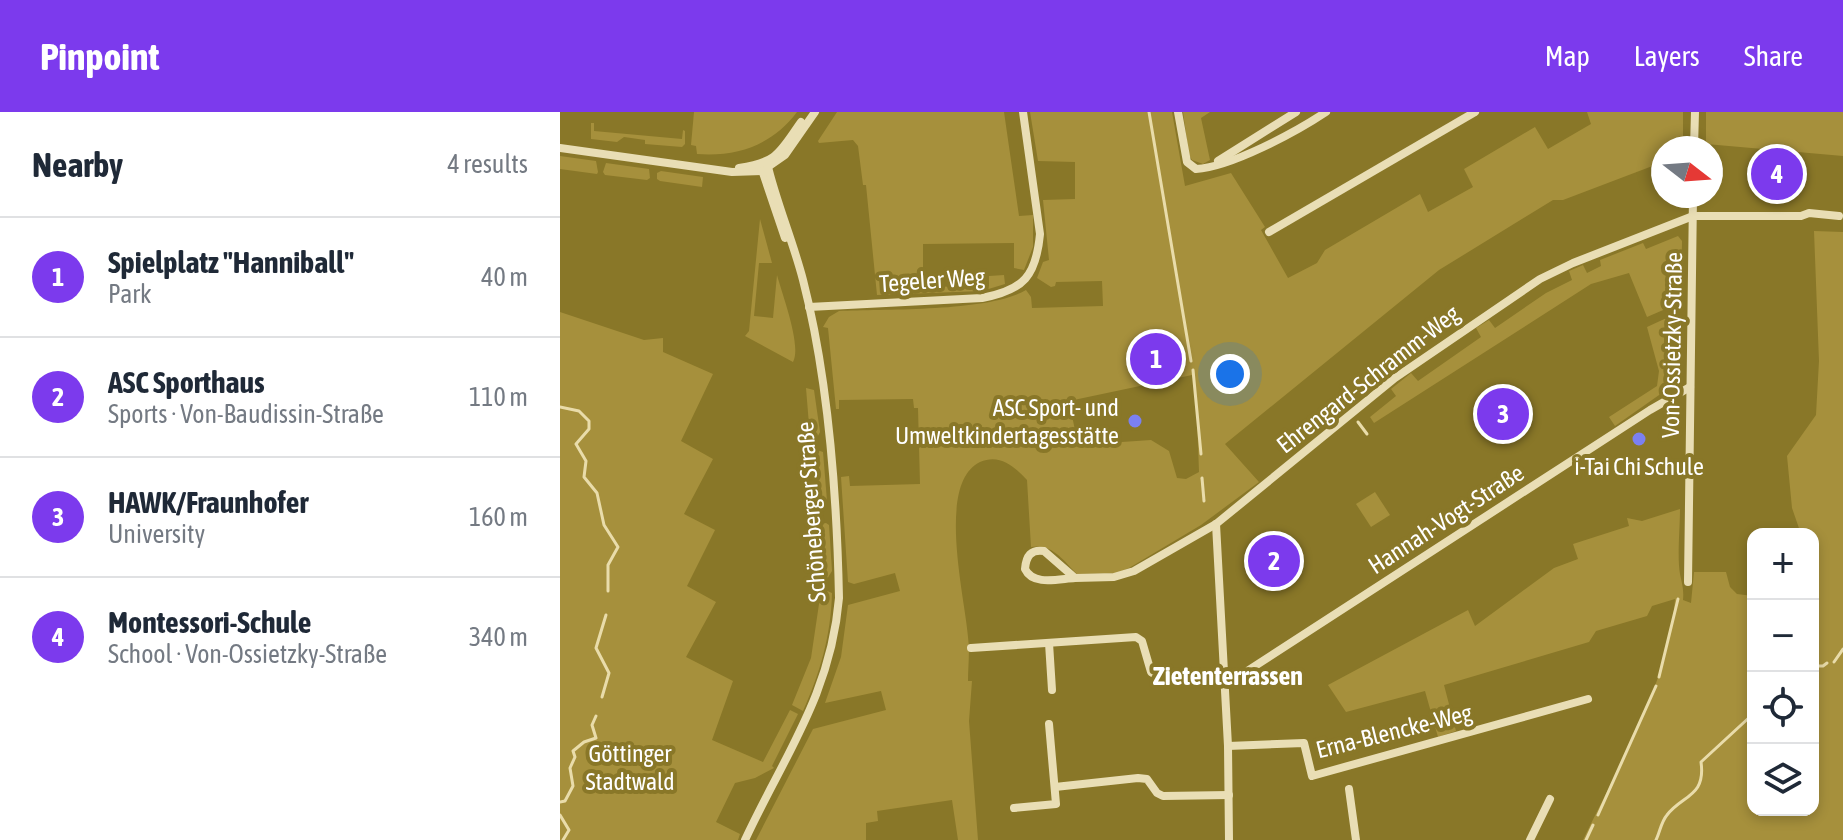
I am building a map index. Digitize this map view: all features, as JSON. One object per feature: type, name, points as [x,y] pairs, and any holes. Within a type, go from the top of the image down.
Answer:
[{"type":"street","points":[[764,167],[781,151],[808,112]]},
{"type":"street","points":[[560,148],[706,166],[764,167],[785,155],[815,112]]},
{"type":"street","name":"Tegeler Weg","points":[[809,307],[982,298],[1001,294],[1027,279],[1038,252],[1040,234],[1023,112]]},
{"type":"street","points":[[1178,112],[1189,166],[1196,169],[1211,166],[1300,129],[1326,112]]},
{"type":"street","points":[[1211,166],[1296,112]]},
{"type":"street","points":[[1269,232],[1475,112]]},
{"type":"street","points":[[1694,136],[1695,112]]},
{"type":"street","name":"Schöneberger Straße","points":[[745,840],[817,699],[837,625],[839,580],[828,435],[809,307],[804,281],[764,167]]},
{"type":"street","name":"Von-Ossietzky-Straße","points":[[1688,582],[1693,208]]},
{"type":"street","points":[[1693,216],[1801,216],[1809,219],[1841,216]]},
{"type":"street","name":"Ehrengard-Schramm-Weg","points":[[1075,578],[1044,551],[1033,551],[1028,555],[1025,569],[1031,578],[1038,580],[1114,577],[1134,571],[1216,524],[1395,378],[1529,286],[1573,263],[1693,216]]},
{"type":"street","name":"Hannah-Vogt-Straße","points":[[1224,686],[1659,404],[1690,387]]},
{"type":"street","points":[[1216,524],[1228,746],[1229,840]]},
{"type":"street","points":[[971,648],[1136,637],[1142,641],[1151,672],[1159,677],[1223,673]]},
{"type":"street","points":[[1049,643],[1052,690]]},
{"type":"street","name":"Erna-Blencke-Weg","points":[[1228,746],[1304,743],[1312,776],[1588,699]]},
{"type":"street","points":[[1014,808],[1056,804],[1049,724]]},
{"type":"street","points":[[1055,787],[1138,778],[1147,779],[1153,789],[1163,796],[1229,795]]},
{"type":"street","points":[[1349,789],[1356,840]]},
{"type":"street","points":[[1530,840],[1550,799]]},
{"type":"green space","points":[[694,112],[797,112],[765,141],[740,151],[697,154],[696,146],[691,145]]},
{"type":"green space","points":[[837,112],[1004,112],[1019,216],[1033,215],[1033,247],[1024,270],[1014,268],[1014,243],[923,244],[923,287],[989,286],[989,276],[1004,275],[1005,284],[982,291],[877,295],[866,185],[863,185],[858,146],[853,140],[818,141]]},
{"type":"green space","points":[[1030,112],[1172,112],[1185,186],[1231,173],[1265,227],[1261,230],[1288,278],[1317,263],[1325,250],[1420,194],[1428,212],[1473,187],[1464,169],[1535,127],[1548,149],[1591,124],[1587,112],[1683,112],[1683,136],[1651,136],[1651,167],[1563,200],[1553,200],[1439,270],[1225,444],[1259,482],[1201,525],[1129,568],[1117,573],[1077,574],[1051,550],[1031,547],[1027,480],[1000,460],[980,462],[967,474],[959,493],[956,516],[956,542],[969,643],[968,681],[972,681],[969,721],[978,840],[958,840],[952,800],[877,811],[878,821],[866,823],[866,840],[756,840],[813,729],[886,710],[881,691],[825,703],[841,657],[848,605],[900,591],[895,573],[854,584],[848,582],[841,477],[849,476],[850,486],[920,484],[918,408],[914,408],[913,399],[839,400],[839,409],[836,409],[828,328],[823,327],[829,317],[839,311],[963,306],[1010,297],[1026,290],[1031,297],[1032,308],[1103,306],[1102,281],[1056,282],[1051,287],[1037,278],[1043,262],[1049,260],[1043,200],[1075,199],[1075,162],[1038,161]],"holes":[[[1192,375],[1196,389],[1199,472],[1186,479],[1177,478],[1169,451],[1151,440],[1078,445],[1069,401]]]},
{"type":"green space","points":[[1183,112],[1210,112],[1201,118],[1210,160],[1203,164],[1192,160],[1189,155]]},
{"type":"green space","points":[[1706,112],[1843,112],[1843,156],[1723,145],[1723,136],[1706,136]]},
{"type":"green space","points":[[591,123],[594,123],[594,131],[682,139],[683,130],[685,144],[682,147],[645,144],[645,140],[624,137],[617,142],[591,139]]},
{"type":"green space","points":[[560,156],[596,161],[598,172],[560,169]]},
{"type":"green space","points":[[606,163],[649,169],[650,178],[605,175]]},
{"type":"green space","points":[[657,173],[703,177],[702,187],[660,181]]},
{"type":"green space","points":[[760,219],[772,263],[759,263],[754,316],[773,318],[777,275],[793,332],[793,362],[745,336],[749,331]]},
{"type":"green space","points":[[1814,231],[1843,232],[1843,840],[1583,840],[1653,692],[1671,630],[1675,599],[1652,606],[1647,616],[1596,631],[1589,642],[1444,685],[1456,731],[1438,737],[1425,691],[1346,712],[1328,685],[1468,610],[1475,626],[1554,568],[1578,559],[1573,544],[1629,526],[1627,518],[1642,521],[1680,509],[1679,559],[1683,600],[1691,603],[1694,572],[1726,572],[1730,587],[1737,594],[1747,595],[1747,816],[1819,816],[1819,528],[1799,528],[1792,508],[1787,456],[1816,415],[1819,361]]},
{"type":"green space","points":[[1678,236],[1682,241],[1681,297],[1677,304],[1647,317],[1629,273],[1591,284],[1374,423],[1370,417],[1396,396],[1391,389],[1411,373],[1418,381],[1481,337],[1476,328],[1489,320],[1495,328],[1546,293],[1572,280],[1569,271],[1583,265],[1587,273],[1601,266],[1600,260],[1643,243],[1646,249]]},
{"type":"green space","name":"Göttinger Stadtwald","points":[[560,312],[644,340],[663,338],[663,352],[713,374],[681,441],[713,459],[684,514],[715,530],[687,586],[716,602],[686,657],[733,681],[712,740],[763,762],[790,710],[798,714],[772,766],[774,768],[755,778],[735,783],[716,822],[740,834],[738,840],[560,840]]},
{"type":"green space","points":[[1673,315],[1680,317],[1679,381],[1615,426],[1609,417],[1657,386],[1659,371],[1647,327]]},
{"type":"green space","points":[[806,388],[814,390],[820,432],[811,449]]},
{"type":"green space","points":[[817,450],[823,452],[827,501],[816,522],[812,460]]},
{"type":"green space","points":[[1375,492],[1390,515],[1371,527],[1356,504]]},
{"type":"green space","points":[[822,524],[829,525],[832,571],[819,592],[817,534]]},
{"type":"green space","points":[[825,590],[832,593],[827,639],[815,683],[803,711],[792,705],[811,658],[819,604]]},
{"type":"waterway","points":[[1149,112],[1191,361]]},
{"type":"waterway","points":[[1193,370],[1201,454]]},
{"type":"waterway","points":[[560,407],[579,411],[589,421],[589,429],[576,444],[586,461],[584,477],[597,493],[604,525],[618,547],[608,565],[608,591]]},
{"type":"waterway","points":[[1358,422],[1367,434]]},
{"type":"waterway","points":[[1202,478],[1204,501]]},
{"type":"waterway","points":[[1659,677],[1678,599]]},
{"type":"waterway","points":[[602,697],[609,673],[596,648],[606,615]]},
{"type":"waterway","points":[[1834,662],[1843,649]]},
{"type":"waterway","points":[[1819,666],[1827,663]]},
{"type":"waterway","points":[[1598,815],[1656,686]]},
{"type":"waterway","points":[[560,802],[565,801],[573,786],[570,768],[575,757],[573,751],[584,742],[596,738],[592,725],[596,716]]},
{"type":"waterway","points":[[1656,840],[1667,815],[1696,789],[1702,774],[1701,762],[1747,720]]},
{"type":"waterway","points":[[560,815],[569,830],[563,840]]},
{"type":"waterway","points":[[1586,840],[1593,825]]},
{"type":"place","name":"Montessori-Schule","points":[[1777,174]]},
{"type":"place","name":"Spielplatz \"Hanniball\"","points":[[1156,359]]},
{"type":"place","name":"HAWK/Fraunhofer","points":[[1503,414]]},
{"type":"place","name":"ASC Sport- und Umweltkindertagesstätte","points":[[1135,421]]},
{"type":"place","name":"i-Tai Chi Schule","points":[[1639,439]]},
{"type":"place","name":"ASC Sporthaus","points":[[1274,561]]},
{"type":"district","name":"Zietenterrassen","points":[[1228,676]]}]
